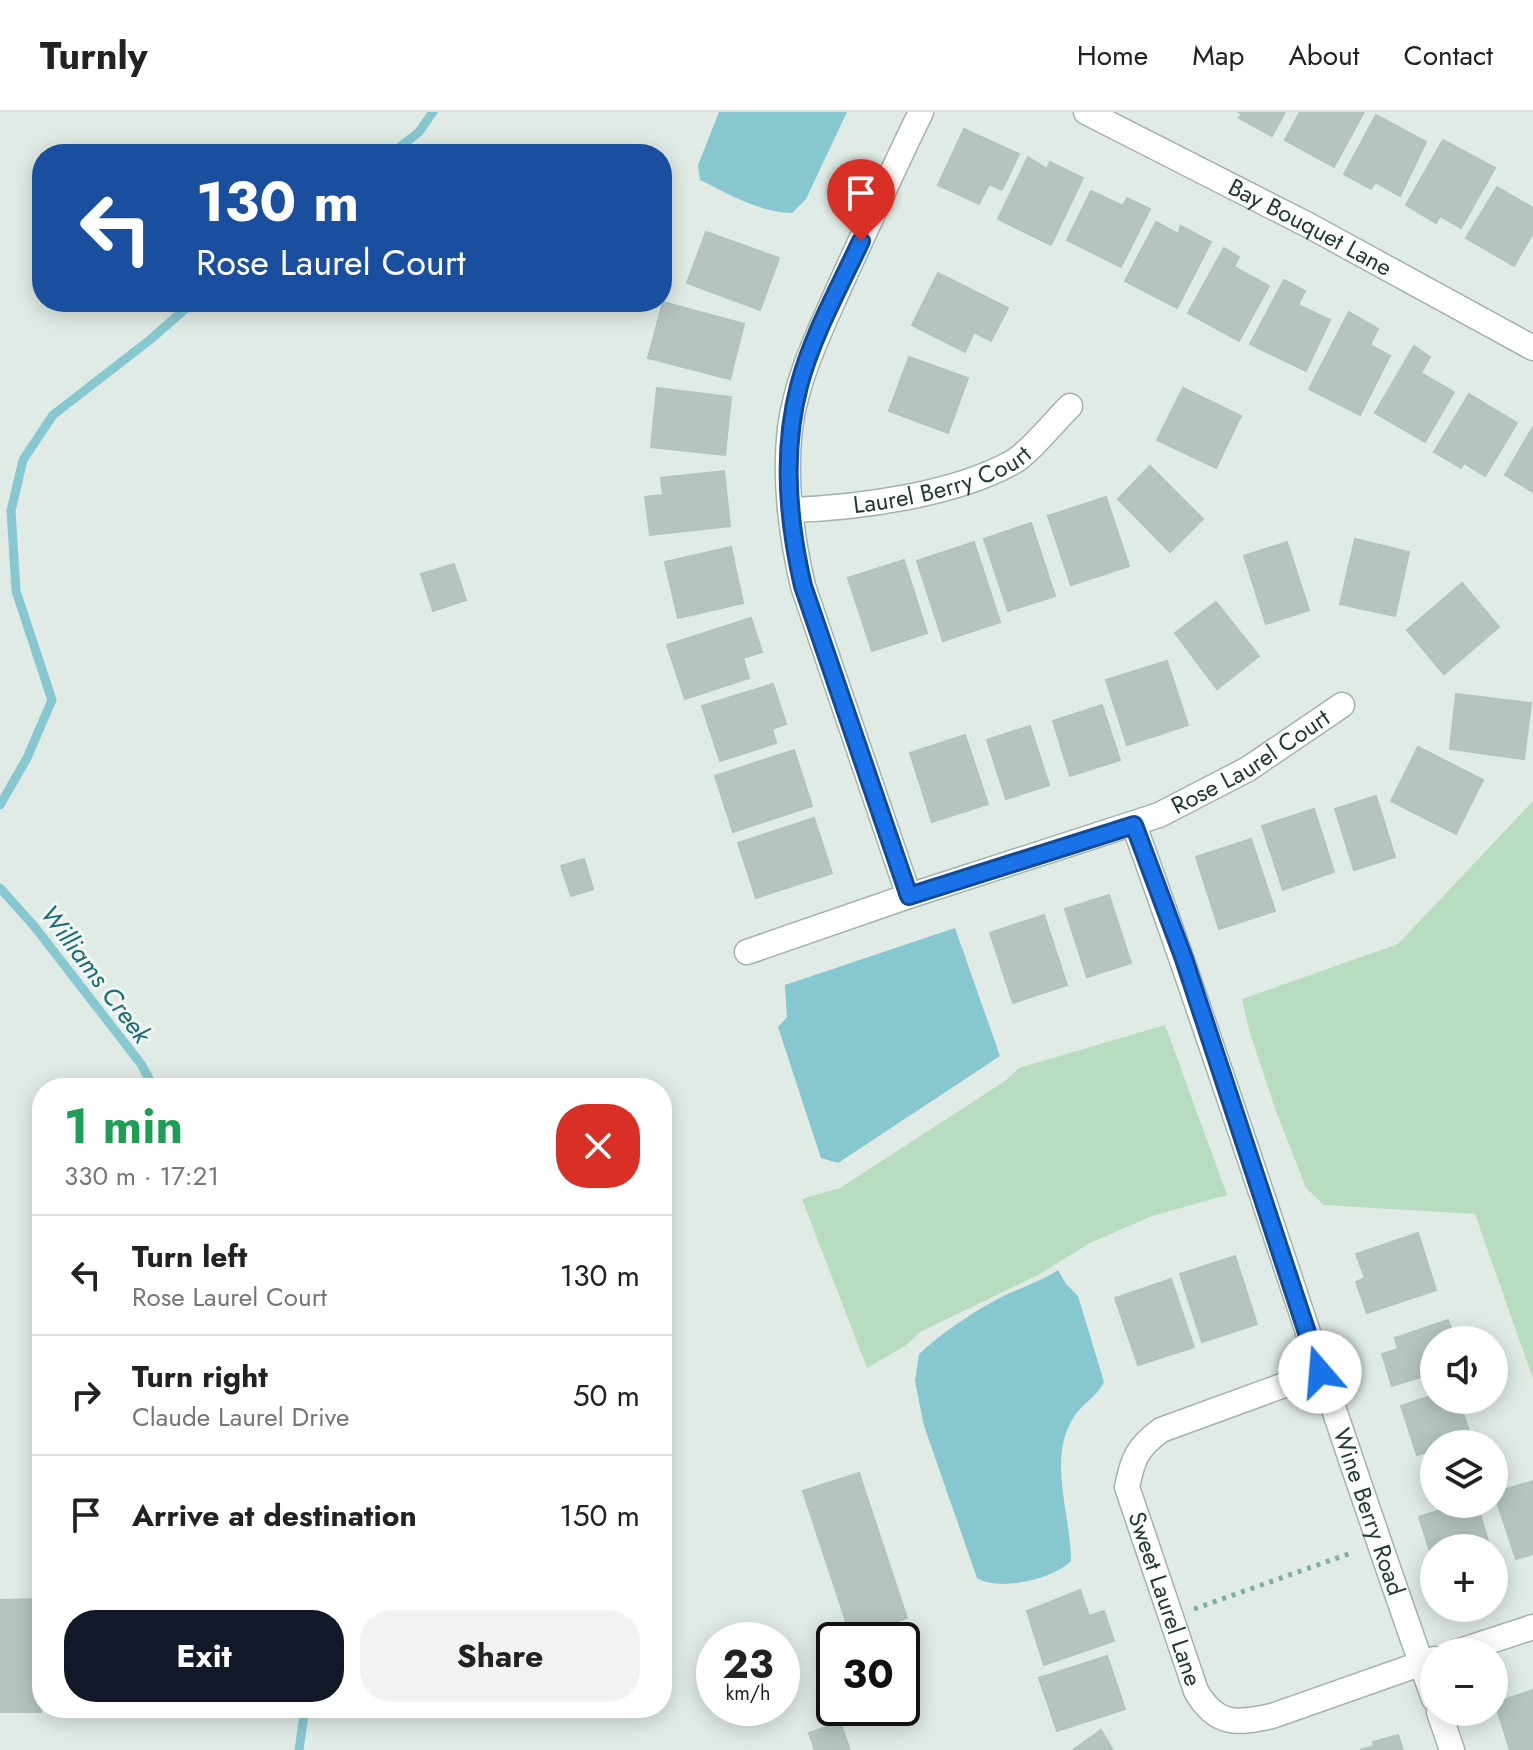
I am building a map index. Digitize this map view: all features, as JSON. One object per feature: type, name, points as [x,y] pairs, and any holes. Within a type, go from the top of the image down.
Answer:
[{"type":"street","points":[[909,896],[803,586],[795,554],[790,510],[790,429],[799,385],[814,344],[921,112]]},
{"type":"street","name":"Bay Bouquet Lane","points":[[1086,112],[1310,226],[1533,348]]},
{"type":"street","name":"Laurel Berry Court","points":[[790,510],[823,509],[893,499],[985,474],[1015,461],[1070,406]]},
{"type":"street","name":"Rose Laurel Court","points":[[747,952],[909,896],[1134,825],[1214,788],[1279,749],[1342,705]]},
{"type":"street","name":"Wine Berry Road","points":[[1134,825],[1184,959],[1320,1372],[1420,1641]]},
{"type":"street","name":"Sweet Laurel Lane","points":[[1320,1372],[1161,1430],[1143,1443],[1133,1460],[1127,1487],[1196,1691],[1204,1706],[1215,1714],[1229,1721],[1251,1720],[1272,1716],[1420,1665]]},
{"type":"street","points":[[1500,1638],[1533,1627]]},
{"type":"street","points":[[1444,1726],[1452,1750]]},
{"type":"path","points":[[1189,1610],[1364,1549]]},
{"type":"green space","points":[[1533,801],[1533,1379],[1475,1214],[1324,1205],[1306,1188],[1276,1111],[1242,999],[1398,944]]},
{"type":"green space","points":[[1165,1025],[1227,1195],[1152,1216],[1090,1243],[1038,1275],[922,1331],[905,1346],[867,1368],[802,1199],[840,1188],[1005,1081],[1019,1068]]},
{"type":"water","points":[[719,112],[847,112],[806,199],[792,213],[756,206],[700,180],[698,165]]},
{"type":"water","points":[[955,928],[1000,1056],[838,1163],[821,1158],[778,1027],[787,1017],[785,985]]},
{"type":"water","points":[[1058,1270],[1078,1296],[1104,1382],[1079,1410],[1065,1436],[1061,1471],[1071,1561],[1052,1573],[1026,1582],[987,1582],[977,1578],[924,1426],[915,1381],[919,1354],[975,1312]]},
{"type":"building","points":[[1238,112],[1285,112],[1272,136],[1239,118],[1242,114]]},
{"type":"building","points":[[1300,112],[1364,112],[1334,167],[1285,140]]},
{"type":"building","points":[[1376,115],[1426,142],[1400,196],[1375,182],[1371,189],[1344,174]]},
{"type":"building","points":[[964,129],[1019,154],[1002,190],[989,184],[979,204],[938,185]]},
{"type":"building","points":[[1443,140],[1495,168],[1461,228],[1440,216],[1436,223],[1406,205]]},
{"type":"building","points":[[1028,157],[1047,169],[1050,162],[1083,178],[1051,245],[998,219]]},
{"type":"building","points":[[1497,187],[1533,208],[1533,233],[1514,266],[1466,238]]},
{"type":"building","points":[[1091,191],[1123,206],[1127,198],[1150,209],[1121,267],[1067,240]]},
{"type":"building","points":[[1156,222],[1178,234],[1181,226],[1211,242],[1177,308],[1125,281]]},
{"type":"building","points":[[706,232],[779,258],[760,310],[687,283]]},
{"type":"building","points":[[1224,248],[1239,257],[1234,267],[1269,286],[1239,341],[1188,313]]},
{"type":"building","points":[[938,273],[1008,308],[991,341],[974,332],[965,352],[912,325]]},
{"type":"building","points":[[1284,280],[1305,291],[1298,305],[1330,320],[1306,371],[1250,344]]},
{"type":"building","points":[[672,304],[744,324],[730,379],[648,358],[660,312],[672,312]]},
{"type":"building","points":[[1349,312],[1378,329],[1370,345],[1390,356],[1360,415],[1309,389]]},
{"type":"building","points":[[1414,346],[1430,357],[1421,373],[1454,392],[1425,442],[1375,413]]},
{"type":"building","points":[[909,357],[968,378],[948,433],[889,411]]},
{"type":"building","points":[[657,388],[731,397],[725,455],[651,447]]},
{"type":"building","points":[[1183,388],[1241,416],[1216,468],[1157,440]]},
{"type":"building","points":[[1469,394],[1517,423],[1485,476],[1464,463],[1461,468],[1434,452]]},
{"type":"building","points":[[1533,427],[1533,492],[1505,475]]},
{"type":"building","points":[[1150,466],[1203,519],[1170,552],[1118,499]]},
{"type":"building","points":[[724,471],[730,526],[650,535],[645,497],[663,495],[661,478]]},
{"type":"building","points":[[1106,497],[1129,566],[1071,585],[1048,516]]},
{"type":"building","points":[[1031,523],[1055,596],[1008,611],[984,539]]},
{"type":"building","points":[[1355,539],[1409,552],[1395,616],[1340,604]]},
{"type":"building","points":[[974,542],[1000,622],[943,641],[917,561]]},
{"type":"building","points":[[1287,542],[1309,610],[1266,624],[1244,556]]},
{"type":"building","points":[[731,547],[743,603],[678,618],[665,562]]},
{"type":"building","points":[[904,560],[927,633],[872,651],[848,578]]},
{"type":"building","points":[[454,564],[466,600],[433,611],[421,574]]},
{"type":"building","points":[[1462,583],[1499,627],[1444,674],[1407,630]]},
{"type":"building","points":[[1216,602],[1259,656],[1217,689],[1175,633]]},
{"type":"building","points":[[751,618],[762,652],[743,658],[749,678],[685,699],[667,645]]},
{"type":"building","points":[[1167,661],[1188,725],[1127,745],[1106,680]]},
{"type":"building","points":[[773,684],[786,724],[772,729],[776,743],[720,761],[702,706]]},
{"type":"building","points":[[1456,694],[1531,703],[1524,759],[1450,749]]},
{"type":"building","points":[[1102,705],[1120,760],[1070,776],[1053,721]]},
{"type":"building","points":[[1030,726],[1049,785],[1006,799],[987,740]]},
{"type":"building","points":[[965,735],[988,804],[932,822],[910,753]]},
{"type":"building","points":[[1418,747],[1483,780],[1456,834],[1391,801]]},
{"type":"building","points":[[794,750],[812,806],[733,832],[715,776]]},
{"type":"building","points":[[1376,796],[1395,857],[1354,870],[1335,809]]},
{"type":"building","points":[[1314,809],[1334,872],[1283,890],[1262,826]]},
{"type":"building","points":[[814,818],[832,873],[756,898],[738,843]]},
{"type":"building","points":[[1251,839],[1275,911],[1219,929],[1196,857]]},
{"type":"building","points":[[584,859],[593,889],[571,896],[561,866]]},
{"type":"building","points":[[1109,895],[1131,963],[1087,977],[1065,909]]},
{"type":"building","points":[[1044,915],[1067,985],[1013,1003],[990,933]]},
{"type":"building","points":[[1418,1233],[1436,1290],[1367,1313],[1356,1282],[1365,1278],[1356,1254]]},
{"type":"building","points":[[1235,1256],[1257,1324],[1202,1342],[1180,1274]]},
{"type":"building","points":[[1171,1279],[1194,1347],[1138,1365],[1115,1298]]},
{"type":"building","points":[[1448,1320],[1450,1326],[1430,1326]]},
{"type":"building","points":[[1420,1330],[1420,1377],[1392,1386],[1382,1354],[1398,1349],[1395,1338]]},
{"type":"building","points":[[1420,1400],[1420,1414],[1463,1414],[1468,1430],[1420,1430],[1420,1454],[1417,1455],[1401,1406]]},
{"type":"building","points":[[859,1473],[907,1618],[895,1622],[846,1622],[803,1491]]},
{"type":"building","points":[[1533,1481],[1533,1554],[1516,1559],[1502,1518],[1508,1518],[1508,1489]]},
{"type":"building","points":[[1419,1517],[1481,1518],[1486,1534],[1424,1534]]},
{"type":"building","points":[[1080,1590],[1089,1616],[1104,1611],[1114,1641],[1044,1665],[1027,1611]]},
{"type":"building","points":[[32,1599],[32,1712],[0,1712],[0,1600]]},
{"type":"building","points":[[1107,1656],[1125,1709],[1057,1731],[1039,1678]]},
{"type":"building","points":[[1533,1690],[1533,1750],[1510,1750],[1502,1726],[1508,1726],[1508,1699]]},
{"type":"building","points":[[829,1726],[841,1726],[850,1750],[815,1750],[809,1733]]},
{"type":"building","points":[[1101,1730],[1113,1750],[1073,1750]]},
{"type":"building","points":[[1398,1735],[1403,1750],[1360,1750],[1374,1746],[1373,1742]]},
{"type":"waterway","points":[[404,144],[419,132],[433,112]]},
{"type":"waterway","points":[[0,805],[27,758],[52,700],[16,591],[11,511],[23,460],[53,415],[182,312]]},
{"type":"waterway","name":"Williams Creek","points":[[0,888],[34,926],[149,1078]]},
{"type":"waterway","name":"Williams Creek","points":[[299,1750],[304,1718]]},
{"type":"route","points":[[861,241],[814,344],[799,385],[790,429],[790,510],[795,554],[803,586],[909,896],[1134,825],[1184,959],[1320,1372]]}]
